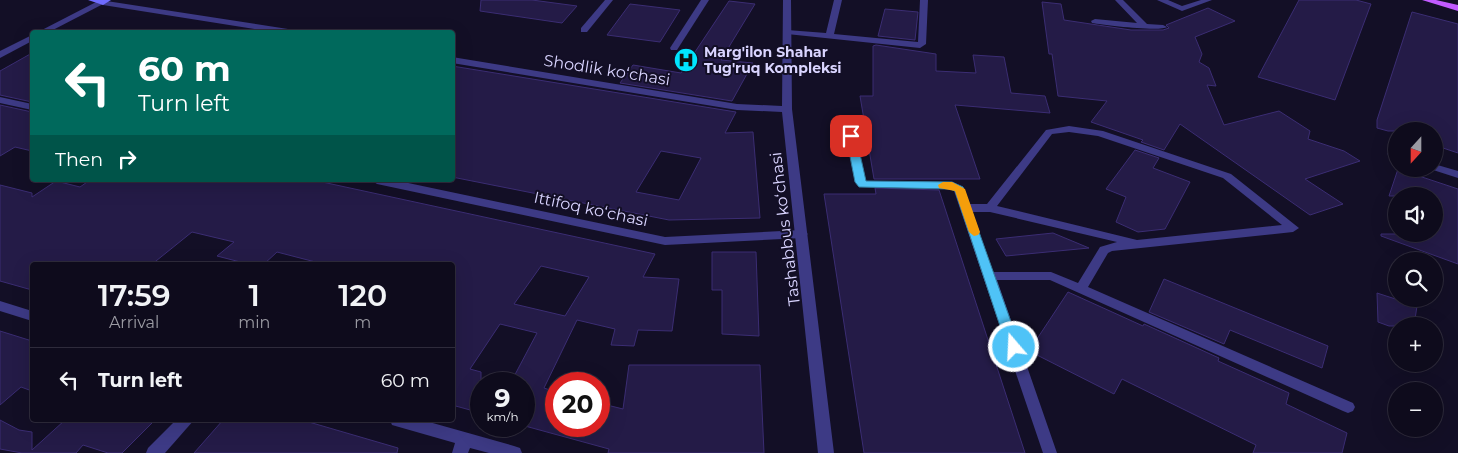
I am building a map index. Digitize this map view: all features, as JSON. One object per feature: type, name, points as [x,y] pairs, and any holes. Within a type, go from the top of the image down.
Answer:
[{"type":"main road","points":[[92,0],[105,1]]},
{"type":"main road","points":[[1426,0],[1458,8]]},
{"type":"street","name":"Tashabbus koʻchasi","points":[[787,0],[787,109],[826,453]]},
{"type":"street","points":[[48,30],[105,1],[276,30]]},
{"type":"street","points":[[0,55],[30,39]]},
{"type":"street","name":"Shodlik koʻchasi","points":[[455,60],[737,107],[787,109]]},
{"type":"street","points":[[0,100],[30,107]]},
{"type":"street","name":"Ittifoq koʻchasi","points":[[386,182],[665,241],[802,234]]},
{"type":"street","points":[[0,306],[30,315]]},
{"type":"street","points":[[154,453],[184,422]]},
{"type":"street","points":[[403,422],[462,446],[514,453]]},
{"type":"lane","points":[[584,30],[608,0]]},
{"type":"lane","points":[[674,48],[705,0]]},
{"type":"lane","points":[[829,36],[838,0]]},
{"type":"lane","points":[[787,32],[920,45],[922,44],[924,0]]},
{"type":"lane","points":[[1120,0],[1145,26]]},
{"type":"lane","points":[[1161,0],[1182,9],[1208,0]]},
{"type":"lane","points":[[1095,21],[1163,27]]},
{"type":"lane","points":[[990,208],[1049,132],[1069,129],[1100,133],[1227,176],[1293,228],[1107,248],[1081,290]]},
{"type":"lane","points":[[851,136],[860,182],[863,184],[952,185],[959,189],[1050,453]]},
{"type":"lane","points":[[1443,170],[1458,175]]},
{"type":"lane","points":[[966,208],[990,208],[1142,244]]},
{"type":"lane","points":[[989,276],[1051,276],[1348,407]]},
{"type":"building","points":[[481,0],[532,0],[577,6],[562,23],[480,11]]},
{"type":"building","points":[[1299,0],[1356,0],[1371,4],[1335,100],[1258,77]]},
{"type":"building","points":[[729,1],[755,4],[721,60],[753,63],[732,101],[620,83],[633,65],[681,73]]},
{"type":"building","points":[[1042,2],[1061,4],[1064,20],[1131,30],[1163,30],[1169,28],[1166,25],[1208,8],[1235,21],[1195,37],[1202,54],[1199,62],[1209,68],[1216,86],[1207,85],[1224,125],[1279,111],[1310,131],[1308,139],[1344,151],[1360,161],[1305,179],[1343,204],[1310,215],[1180,124],[1164,150],[1141,142],[1143,140],[1091,122],[1107,101],[1058,96],[1052,54],[1049,54]]},
{"type":"building","points":[[630,4],[680,10],[660,42],[607,35]]},
{"type":"building","points":[[885,9],[918,12],[915,40],[878,36]]},
{"type":"building","points":[[1412,12],[1458,24],[1458,153],[1443,148],[1443,122],[1388,122],[1388,131],[1377,128],[1377,120]]},
{"type":"building","points":[[873,46],[936,54],[936,71],[976,73],[973,55],[1004,57],[1011,93],[1045,96],[1050,113],[955,105],[980,179],[874,179],[860,96],[873,96]]},
{"type":"building","points":[[30,54],[30,102],[0,95],[0,71]]},
{"type":"building","points":[[455,66],[736,112],[725,133],[753,132],[760,218],[669,220],[455,178]],"holes":[[[661,151],[701,158],[679,200],[636,192]]]},
{"type":"building","points":[[0,105],[30,112],[30,151],[15,147],[0,156]]},
{"type":"building","points":[[1135,150],[1159,158],[1153,168],[1190,182],[1165,229],[1138,232],[1116,222],[1126,197],[1106,189]]},
{"type":"building","points":[[1395,178],[1425,178],[1458,189],[1458,264],[1443,259],[1443,252],[1425,252],[1398,242],[1443,242],[1443,187],[1392,187]]},
{"type":"building","points":[[54,182],[80,187],[87,182],[322,182],[655,254],[643,277],[679,279],[672,331],[638,330],[634,346],[611,345],[615,329],[577,320],[552,372],[545,372],[545,431],[535,429],[535,372],[516,372],[537,333],[500,324],[470,369],[481,372],[470,372],[470,410],[455,406],[455,262],[315,262],[277,252],[266,262],[240,262],[217,256],[234,242],[192,232],[155,262],[30,262],[30,289],[0,281],[0,185],[32,193],[32,197]],"holes":[[[541,266],[589,277],[565,316],[514,304]]]},
{"type":"building","points":[[875,188],[939,190],[1025,453],[864,453],[824,194],[876,194]]},
{"type":"building","points":[[1053,233],[1089,248],[1006,256],[996,239]]},
{"type":"building","points":[[1381,234],[1388,234],[1388,239],[1381,236]]},
{"type":"building","points":[[712,252],[756,252],[759,336],[722,334],[722,290],[712,290]]},
{"type":"building","points":[[1164,279],[1328,346],[1322,368],[1230,330],[1224,344],[1149,312]]},
{"type":"building","points":[[1068,292],[1219,358],[1218,361],[1289,393],[1286,404],[1347,433],[1342,453],[1253,453],[1256,445],[1122,379],[1114,394],[1029,351]]},
{"type":"building","points":[[1377,293],[1388,297],[1388,307],[1417,307],[1415,317],[1388,317],[1388,326],[1378,322]]},
{"type":"building","points":[[0,331],[30,340],[30,390],[21,387],[0,405]]},
{"type":"building","points":[[629,365],[760,365],[764,453],[608,453],[609,449],[565,437],[610,437],[610,406],[623,409]]},
{"type":"building","points":[[0,420],[19,430],[32,432],[32,450],[63,422],[153,422],[122,453],[108,453],[83,445],[76,453],[22,453],[0,449]]},
{"type":"building","points":[[221,422],[309,422],[398,448],[397,453],[194,453]]},
{"type":"slow traffic","points":[[943,185],[957,186],[959,189],[974,232]]},
{"type":"place","name":"Marg'ilon Shahar Tug'ruq Kompleksi","points":[[686,60]]},
{"type":"route","points":[[851,136],[860,182],[863,184],[957,186],[1014,347]]}]
